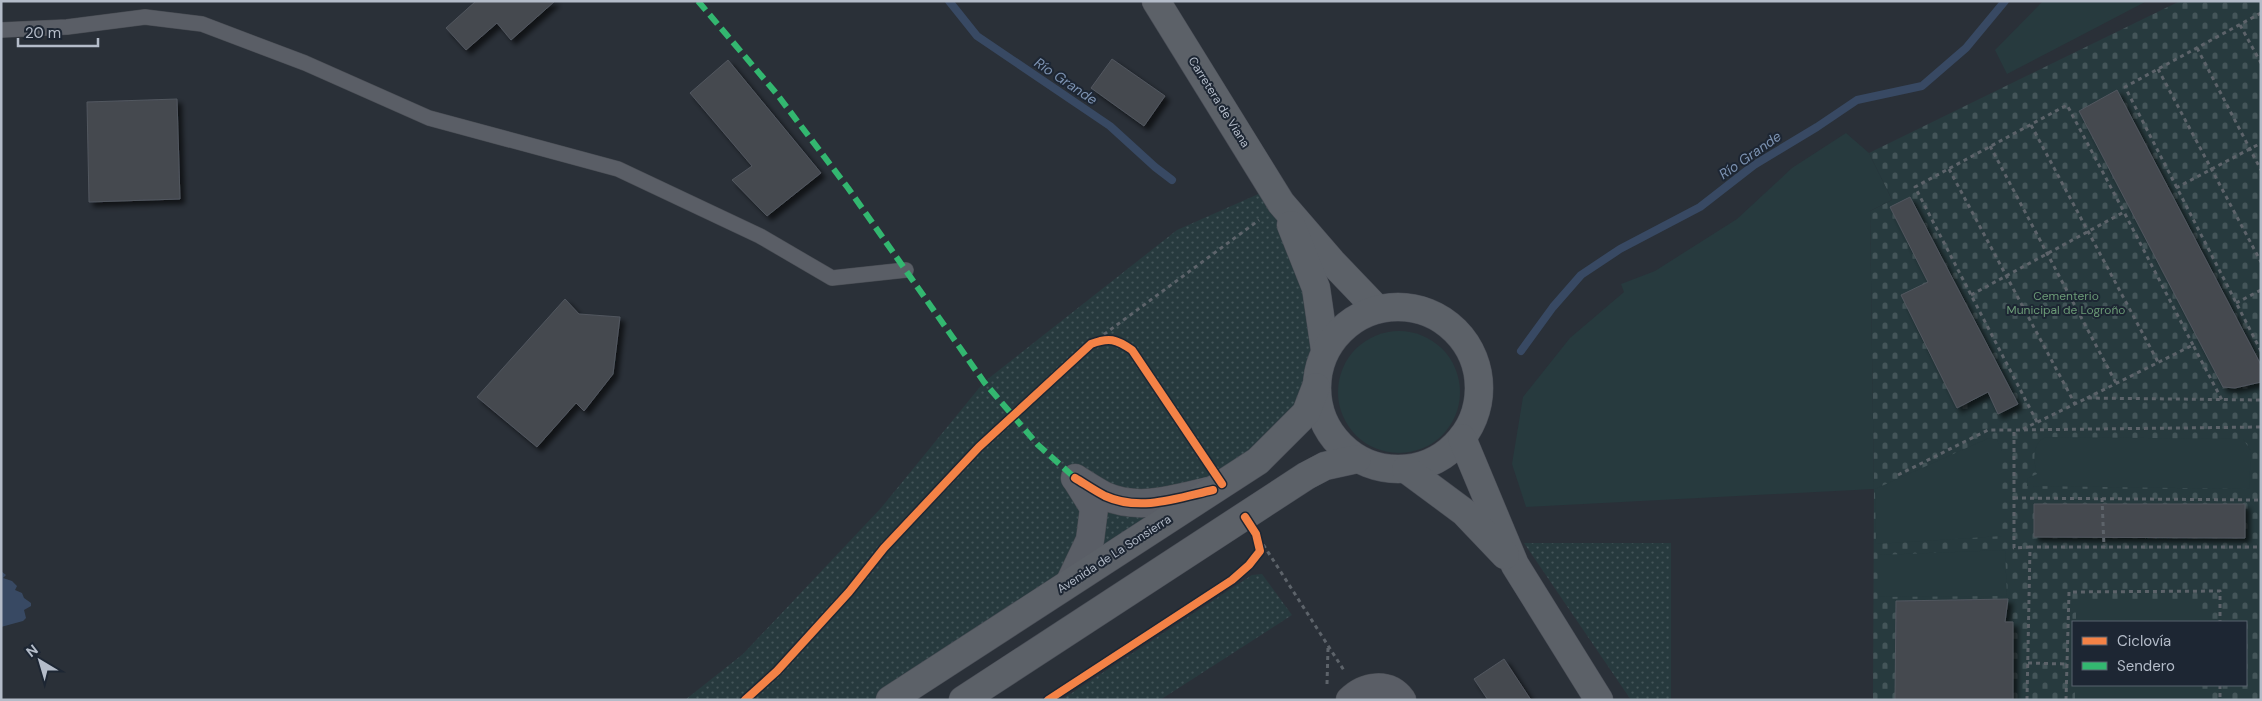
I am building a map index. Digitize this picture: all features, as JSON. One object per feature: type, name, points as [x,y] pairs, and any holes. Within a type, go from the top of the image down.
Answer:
[{"type":"main road","name":"Carretera de Viana","points":[[1156,1],[1282,203],[1332,262],[1377,309]]},
{"type":"main road","name":"Carretera de Viana","points":[[1282,203],[1316,288],[1325,350]]},
{"type":"main road","points":[[1402,306],[1427,312],[1449,324],[1466,342],[1476,366],[1479,391],[1475,416],[1462,438],[1447,453],[1428,464],[1406,469],[1389,470],[1372,466],[1357,459],[1340,446],[1326,429],[1318,409],[1316,387],[1318,369],[1325,350],[1338,332],[1350,322],[1377,309],[1402,306]]},
{"type":"main road","name":"Avenida de La Sonsierra","points":[[890,700],[1258,461],[1306,413],[1316,387]]},
{"type":"main road","points":[[1462,438],[1515,565],[1599,700]]},
{"type":"main road","points":[[963,700],[1250,525],[1306,476],[1325,466],[1357,459]]},
{"type":"main road","points":[[1406,469],[1464,512],[1515,565]]},
{"type":"street","points":[[1070,582],[1090,540],[1094,508],[1075,478],[1106,496],[1133,504],[1161,502],[1213,490]]},
{"type":"street","points":[[1345,694],[1380,687],[1390,690],[1402,700]]},
{"type":"lane","points":[[1,30],[67,26],[145,17],[202,24],[305,63],[429,118],[618,169],[760,236],[832,278],[906,270]]},
{"type":"path","points":[[2261,13],[2125,87],[2261,351]]},
{"type":"path","points":[[2240,25],[2261,63]]},
{"type":"path","points":[[2197,48],[2261,170]]},
{"type":"path","points":[[2158,69],[2261,262]]},
{"type":"path","points":[[2037,422],[1915,186],[2067,105],[2222,400]]},
{"type":"path","points":[[2031,125],[2158,362]]},
{"type":"path","points":[[2176,188],[2261,143]]},
{"type":"path","points":[[1990,146],[2116,383]]},
{"type":"path","points":[[1949,168],[2075,404]]},
{"type":"path","points":[[1088,347],[1282,203]]},
{"type":"path","points":[[1971,295],[2124,212]]},
{"type":"path","points":[[2236,303],[2261,290]]},
{"type":"path","points":[[1088,347],[1103,339],[1111,340]]},
{"type":"path","points":[[2021,430],[2193,344]]},
{"type":"path","points":[[2087,398],[2261,400]]},
{"type":"path","points":[[1898,475],[1988,430],[2261,427]]},
{"type":"path","points":[[2014,430],[2014,548],[2261,547]]},
{"type":"path","points":[[2014,498],[2261,500]]},
{"type":"path","points":[[2102,498],[2104,547]]},
{"type":"path","points":[[1250,525],[1260,551]]},
{"type":"path","points":[[1250,525],[1328,646],[1345,694]]},
{"type":"path","points":[[2028,700],[2030,547]]},
{"type":"path","points":[[2066,700],[2069,592],[2220,592],[2220,621]]},
{"type":"path","points":[[1328,646],[1345,694]]},
{"type":"path","points":[[2028,663],[2066,664]]},
{"type":"path","points":[[2220,686],[2220,700]]},
{"type":"green space","points":[[2043,1],[2147,1],[2007,74],[1995,50]]},
{"type":"green space","name":"Cementerio Municipal de Logroño","points":[[2180,1],[2261,1],[2261,700],[1873,700],[1874,489],[1870,211],[1892,200],[1869,153]]},
{"type":"green space","points":[[1846,133],[1869,153],[1892,200],[1870,211],[1874,489],[1526,507],[1512,464],[1523,397],[1570,338],[1624,292],[1621,284],[1655,271],[1737,219],[1792,168]]},
{"type":"green space","points":[[1272,188],[1325,350],[1318,369],[1316,387],[1306,413],[890,700],[685,700],[743,654],[881,508],[984,382],[1177,230]]},
{"type":"green space","points":[[1399,331],[1411,332],[1422,336],[1433,341],[1442,349],[1450,358],[1455,369],[1459,380],[1459,404],[1455,415],[1450,426],[1442,435],[1433,443],[1422,448],[1411,452],[1399,453],[1387,452],[1376,448],[1365,443],[1356,435],[1348,426],[1343,415],[1339,404],[1338,392],[1339,380],[1343,369],[1348,358],[1356,349],[1365,341],[1376,336],[1387,332]]},
{"type":"green space","points":[[2046,437],[2243,439],[2251,451],[2249,489],[2027,486],[2028,478],[2037,474],[2034,458],[2036,448],[2038,443]]},
{"type":"green space","points":[[1989,438],[1997,440],[2002,451],[2002,536],[1876,544],[1875,489]]},
{"type":"green space","points":[[1524,543],[1671,543],[1671,700],[1631,700]]},
{"type":"green space","points":[[2005,550],[2007,596],[1879,597],[1879,555]]},
{"type":"green space","points":[[1262,574],[1292,615],[1160,700],[1061,700],[1252,575]]},
{"type":"green space","points":[[2076,600],[2201,600],[2201,621],[2076,621]]},
{"type":"green space","points":[[2075,686],[2199,686],[2199,700],[2075,700]]},
{"type":"water","points":[[1,571],[6,575],[3,578],[12,581],[17,586],[15,590],[22,593],[24,598],[31,603],[31,606],[24,610],[26,618],[23,621],[1,627]]},
{"type":"building","points":[[476,1],[555,1],[511,40],[497,23],[466,50],[446,28]]},
{"type":"building","points":[[1112,59],[1165,96],[1144,126],[1091,88]]},
{"type":"building","points":[[728,60],[821,173],[767,216],[732,180],[752,166],[690,93]]},
{"type":"building","points":[[2117,90],[2261,365],[2261,382],[2235,388],[2223,387],[2079,111]]},
{"type":"building","points":[[177,99],[180,199],[89,202],[87,102]]},
{"type":"building","points":[[1910,197],[2018,404],[1998,414],[1988,392],[1957,408],[1901,295],[1928,282],[1890,207]]},
{"type":"building","points":[[565,299],[579,314],[620,317],[613,374],[584,411],[576,403],[537,447],[477,397]]},
{"type":"building","points":[[2034,504],[2245,504],[2245,538],[2034,537]]},
{"type":"building","points":[[2008,599],[2005,622],[2013,622],[2013,700],[1895,700],[1896,601]]},
{"type":"building","points":[[1504,659],[1531,700],[1488,700],[1474,679]]},
{"type":"waterway","name":"Río Grande","points":[[949,1],[977,36],[1110,126],[1172,180]]},
{"type":"waterway","name":"Río Grande","points":[[1521,351],[1553,307],[1581,275],[1620,249],[1700,207],[1754,165],[1857,100],[1922,86],[1966,48],[2005,1]]},
{"type":"marked path","points":[[698,1],[776,93],[848,188],[984,382],[1038,445],[1075,478]]},
{"type":"cycle path","points":[[745,700],[777,671],[849,592],[884,548],[979,447],[1091,344],[1103,340],[1112,340],[1132,350],[1222,484]]},
{"type":"cycle path","points":[[1075,478],[1105,496],[1118,501],[1132,503],[1173,500],[1213,490]]},
{"type":"cycle path","points":[[1048,700],[1232,580],[1249,565],[1260,551],[1256,534],[1245,517]]}]
